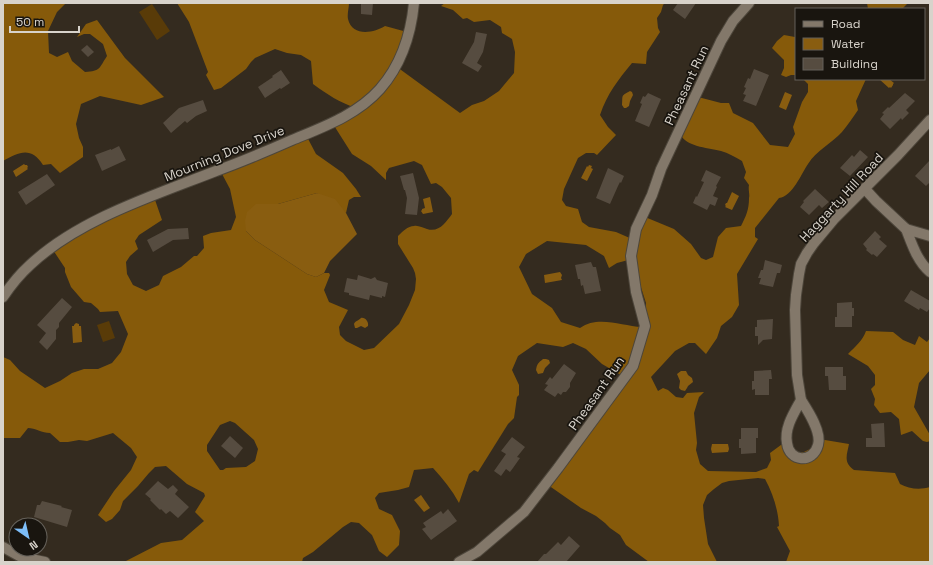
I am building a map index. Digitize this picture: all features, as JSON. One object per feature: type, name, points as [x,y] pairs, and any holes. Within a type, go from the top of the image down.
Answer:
[{"type":"street","name":"Mourning Dove Drive","points":[[3,297],[31,264],[59,243],[92,224],[129,205],[272,149],[336,121],[366,102],[380,89],[399,60],[408,34],[414,3]]},
{"type":"street","name":"Pheasant Run","points":[[459,562],[477,552],[524,512],[633,366],[644,326],[636,292],[631,256],[636,228],[652,195],[661,169],[721,41],[733,21],[749,3]]},
{"type":"street","name":"Haggarty Hill Road","points":[[801,400],[789,424],[787,434],[789,450],[793,456],[800,459],[808,458],[815,453],[819,445],[816,426],[801,400],[797,375],[795,310],[801,264],[807,253],[834,219],[898,155],[930,120]]},
{"type":"street","points":[[865,189],[906,229],[921,263],[930,272]]},
{"type":"street","points":[[906,229],[930,236]]},
{"type":"street","points":[[3,548],[21,557],[45,562]]},
{"type":"shaded area","points":[[3,3],[66,3],[57,12],[48,31],[49,53],[57,57],[68,52],[72,61],[85,72],[97,70],[107,56],[103,44],[90,34],[84,34],[77,37],[86,24],[97,20],[125,58],[164,97],[141,105],[100,96],[81,104],[76,124],[79,138],[83,147],[83,157],[60,173],[51,164],[43,165],[34,155],[29,153],[20,153],[3,161]]},
{"type":"shaded area","points":[[177,3],[349,3],[348,19],[350,25],[354,29],[370,32],[385,26],[407,32],[397,67],[460,113],[472,105],[484,101],[499,91],[514,73],[515,52],[512,39],[502,33],[501,27],[490,20],[474,22],[467,18],[463,19],[453,10],[441,6],[445,3],[665,3],[657,18],[660,32],[647,52],[646,64],[632,63],[613,88],[600,115],[608,127],[616,135],[597,155],[594,153],[586,153],[578,158],[564,189],[562,200],[566,206],[578,209],[582,222],[589,227],[616,232],[632,239],[645,217],[674,229],[691,244],[701,258],[706,260],[713,257],[718,237],[726,228],[741,226],[748,209],[749,185],[744,178],[746,172],[742,161],[724,152],[700,147],[690,143],[682,137],[695,100],[698,97],[721,103],[729,103],[733,113],[753,123],[770,145],[788,147],[795,134],[793,127],[802,102],[808,92],[808,84],[804,80],[866,80],[856,101],[858,110],[846,127],[838,136],[811,159],[792,189],[784,196],[779,198],[755,228],[755,237],[758,239],[737,274],[739,305],[732,317],[721,326],[717,338],[706,354],[695,343],[689,343],[675,351],[651,377],[658,391],[663,388],[668,390],[676,397],[683,398],[687,393],[704,392],[699,397],[694,413],[697,443],[696,450],[700,464],[708,471],[756,472],[767,468],[771,460],[770,453],[785,442],[797,452],[804,452],[812,448],[818,440],[825,440],[849,444],[847,461],[854,470],[895,473],[900,484],[903,486],[915,488],[930,487],[930,562],[786,562],[790,551],[777,527],[779,526],[775,502],[765,479],[758,478],[722,483],[707,495],[703,505],[704,518],[708,544],[717,562],[649,562],[626,545],[620,535],[596,516],[581,508],[548,485],[621,375],[602,364],[586,349],[573,343],[563,347],[537,343],[518,356],[512,370],[519,385],[519,395],[517,397],[514,418],[508,424],[478,472],[474,470],[469,474],[459,503],[433,468],[414,470],[409,487],[379,493],[375,498],[379,509],[392,515],[400,531],[399,545],[387,557],[379,551],[372,535],[359,523],[351,522],[303,558],[302,562],[124,562],[161,543],[182,540],[204,521],[195,512],[205,496],[204,493],[187,484],[166,466],[155,467],[123,501],[120,510],[112,519],[106,522],[98,515],[114,491],[131,470],[137,457],[131,448],[113,433],[87,441],[79,440],[60,442],[50,433],[28,428],[20,438],[3,438],[3,357],[10,360],[20,371],[45,388],[72,373],[84,369],[98,369],[112,363],[121,352],[128,334],[118,311],[100,312],[91,303],[84,302],[71,287],[65,272],[65,268],[53,250],[55,246],[154,197],[162,220],[139,235],[135,241],[138,249],[126,262],[127,274],[133,285],[146,291],[159,285],[163,276],[181,267],[194,256],[197,256],[204,248],[203,236],[211,233],[231,230],[236,217],[230,189],[221,172],[306,135],[316,154],[343,173],[361,197],[354,197],[349,200],[346,213],[317,193],[278,204],[256,205],[246,231],[255,240],[307,274],[316,277],[324,273],[329,273],[330,275],[324,290],[329,302],[348,310],[339,327],[340,335],[346,341],[364,350],[374,348],[399,324],[415,290],[415,273],[398,244],[398,236],[412,226],[431,230],[439,228],[452,214],[451,198],[442,187],[436,183],[431,184],[422,165],[414,161],[389,168],[386,173],[386,180],[371,166],[352,154],[333,124],[356,108],[334,98],[313,84],[311,61],[301,55],[275,49],[255,58],[246,69],[221,88],[214,90],[206,75],[208,72],[189,22]],"holes":[[[547,241],[586,245],[604,256],[609,268],[617,263],[632,259],[646,303],[642,327],[610,322],[594,322],[580,328],[561,322],[552,308],[532,294],[519,267],[526,254]],[[230,421],[235,423],[254,440],[258,449],[255,461],[246,467],[226,468],[220,470],[207,451],[207,445],[220,425]]]},
{"type":"shaded area","points":[[867,3],[908,3],[903,8],[868,8]]},
{"type":"shaded area","points":[[152,4],[170,31],[157,40],[139,12]]},
{"type":"shaded area","points":[[784,35],[795,37],[795,75],[786,77],[781,75],[784,68],[784,60],[772,48]]},
{"type":"shaded area","points":[[109,321],[115,338],[103,342],[97,325]]},
{"type":"shaded area","points":[[866,331],[893,332],[903,340],[915,345],[919,336],[927,342],[930,338],[930,370],[919,383],[914,407],[930,435],[930,441],[923,441],[912,431],[901,435],[899,419],[891,412],[880,413],[874,405],[875,399],[871,389],[875,385],[875,375],[868,366],[848,354],[861,340]]},
{"type":"water","points":[[880,80],[890,80],[894,83],[891,88]]},
{"type":"water","points":[[630,91],[633,95],[629,106],[624,108],[622,105],[623,96]]},
{"type":"water","points":[[785,92],[792,95],[786,110],[779,107]]},
{"type":"water","points":[[24,164],[27,165],[28,169],[16,177],[13,171]]},
{"type":"water","points":[[589,165],[592,166],[591,168],[593,169],[587,181],[581,178]]},
{"type":"water","points":[[732,192],[739,196],[732,210],[725,207],[725,205]]},
{"type":"water","points":[[317,193],[335,199],[346,213],[357,234],[330,261],[324,273],[316,277],[307,274],[255,240],[246,231],[245,221],[247,212],[256,204],[278,204]]},
{"type":"water","points":[[430,197],[433,212],[423,214],[421,211],[425,208],[423,199]]},
{"type":"water","points":[[560,272],[562,275],[562,280],[545,283],[544,275]]},
{"type":"water","points":[[361,318],[366,320],[368,326],[365,328],[361,326],[355,328],[354,323]]},
{"type":"water","points":[[76,323],[81,326],[82,342],[73,343],[72,326]]},
{"type":"water","points":[[543,359],[549,360],[550,363],[545,368],[543,373],[538,374],[536,370],[537,366]]},
{"type":"water","points":[[681,371],[686,371],[692,378],[693,382],[685,391],[679,388],[680,381],[677,374]]},
{"type":"water","points":[[712,444],[728,444],[728,452],[712,453]]},
{"type":"water","points":[[421,495],[430,508],[424,512],[414,500]]},
{"type":"building","points":[[361,3],[373,3],[372,15],[361,14]]},
{"type":"building","points":[[678,3],[696,3],[685,19],[673,10]]},
{"type":"building","points":[[476,32],[487,34],[483,52],[477,63],[482,66],[478,72],[462,63],[474,42]]},
{"type":"building","points":[[87,45],[94,52],[88,57],[81,50]]},
{"type":"building","points":[[754,69],[769,75],[756,106],[743,101],[746,95],[743,94],[746,88],[744,87],[748,78],[750,79]]},
{"type":"building","points":[[281,70],[290,83],[265,98],[258,87]]},
{"type":"building","points":[[648,93],[661,99],[649,127],[635,121],[642,104],[640,103],[643,96],[645,97]]},
{"type":"building","points":[[905,93],[915,101],[906,110],[909,113],[902,120],[901,118],[890,129],[880,119],[884,114],[882,113]]},
{"type":"building","points":[[203,100],[207,111],[196,116],[187,123],[185,121],[171,133],[163,123],[179,108]]},
{"type":"building","points":[[119,146],[126,160],[102,171],[95,155]]},
{"type":"building","points":[[860,150],[868,157],[850,176],[840,168],[852,155],[854,157]]},
{"type":"building","points":[[930,160],[930,182],[926,186],[915,176]]},
{"type":"building","points":[[608,168],[624,176],[610,204],[596,198]]},
{"type":"building","points":[[706,170],[721,177],[713,196],[718,198],[715,206],[710,204],[707,210],[693,203],[704,182],[701,181]]},
{"type":"building","points":[[413,173],[419,198],[417,215],[405,214],[407,198],[400,176]]},
{"type":"building","points":[[47,174],[55,185],[26,205],[18,192]]},
{"type":"building","points":[[815,189],[829,202],[822,208],[819,205],[809,215],[800,207],[804,202],[803,201]]},
{"type":"building","points":[[188,228],[189,239],[173,240],[153,252],[147,240],[168,229]]},
{"type":"building","points":[[875,231],[881,237],[879,239],[887,246],[877,257],[866,250],[867,249],[863,244]]},
{"type":"building","points":[[765,260],[782,265],[780,273],[777,273],[773,287],[759,284],[761,278],[758,278],[761,270],[763,270]]},
{"type":"building","points":[[591,262],[593,267],[596,267],[601,291],[585,294],[583,285],[581,286],[580,279],[578,279],[575,265]]},
{"type":"building","points":[[358,275],[371,279],[375,277],[377,280],[388,283],[385,297],[382,296],[382,298],[370,295],[369,300],[349,295],[349,293],[344,292],[347,278],[357,280]]},
{"type":"building","points":[[911,290],[930,301],[930,308],[927,312],[920,308],[919,310],[904,301]]},
{"type":"building","points":[[62,298],[72,307],[59,323],[59,327],[56,330],[56,339],[47,350],[39,342],[46,333],[37,325]]},
{"type":"building","points":[[852,302],[854,316],[852,316],[852,327],[835,327],[837,303]]},
{"type":"building","points":[[773,319],[772,339],[763,340],[758,345],[758,336],[755,336],[757,320]]},
{"type":"building","points":[[564,364],[576,373],[570,383],[570,387],[566,392],[563,392],[561,395],[558,393],[555,397],[544,390],[548,385],[545,384],[550,377],[552,379]]},
{"type":"building","points":[[825,367],[843,367],[843,376],[846,376],[846,390],[829,390],[828,376],[825,376]]},
{"type":"building","points":[[771,370],[772,379],[769,379],[769,395],[755,395],[755,389],[752,390],[754,371]]},
{"type":"building","points":[[884,423],[885,447],[866,447],[866,438],[872,438],[871,424]]},
{"type":"building","points":[[741,428],[758,428],[756,453],[741,454],[739,439],[741,439]]},
{"type":"building","points":[[230,436],[243,448],[235,458],[221,446]]},
{"type":"building","points":[[512,437],[525,447],[517,457],[520,458],[510,472],[506,469],[501,476],[494,471],[506,454],[501,451]]},
{"type":"building","points":[[158,481],[168,489],[173,485],[178,490],[175,494],[189,507],[178,518],[170,511],[166,514],[161,509],[160,510],[145,494]]},
{"type":"building","points":[[42,501],[72,510],[67,527],[48,521],[48,517],[34,517],[37,505],[40,505]]},
{"type":"building","points":[[448,509],[457,521],[431,540],[422,529],[426,527],[423,523],[441,511],[443,514]]},
{"type":"building","points":[[569,536],[580,546],[566,562],[537,562],[558,542],[561,545]]}]
